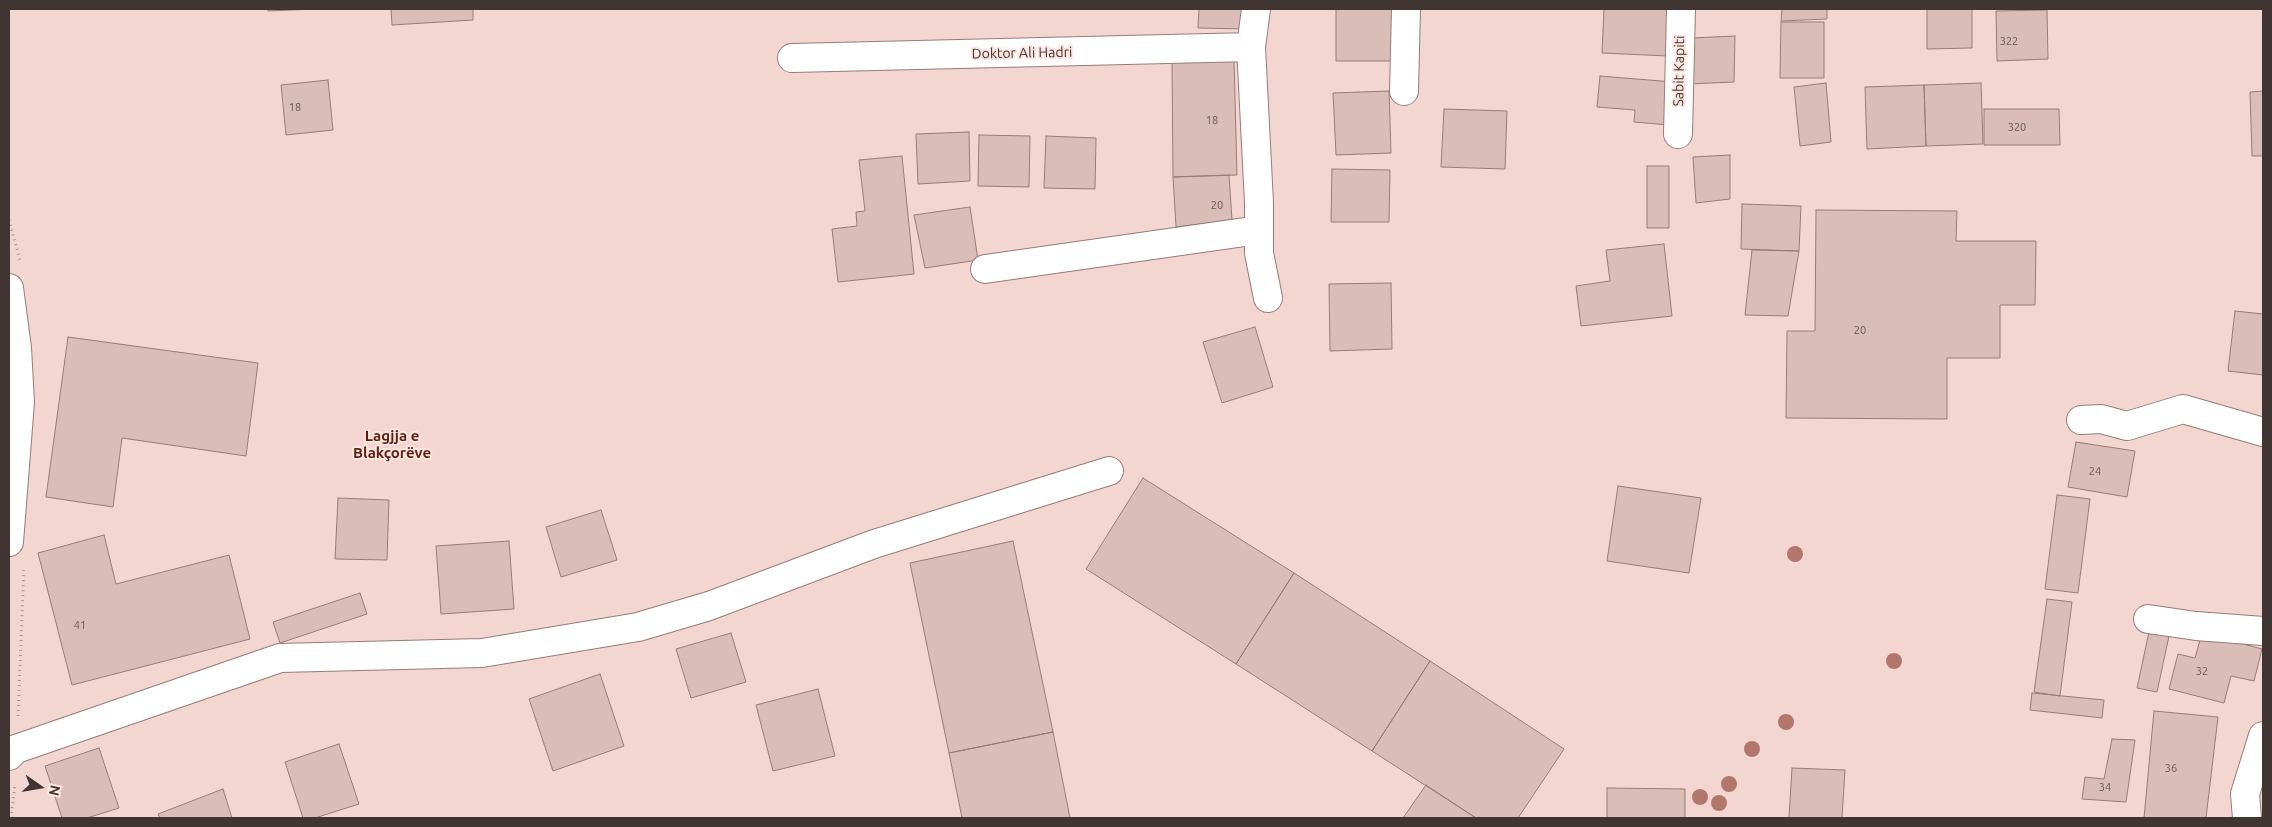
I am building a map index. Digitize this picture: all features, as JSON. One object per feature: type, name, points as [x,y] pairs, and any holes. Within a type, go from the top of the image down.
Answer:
[{"type":"street","points":[[1256,9],[1251,48],[1259,253],[1268,298]]},
{"type":"street","points":[[1404,91],[1406,9]]},
{"type":"street","name":"Sabit Kapiti","points":[[1678,134],[1680,9]]},
{"type":"street","name":"Doktor Ali Hadri","points":[[792,58],[1251,48]]},
{"type":"street","points":[[985,268],[1259,230]]},
{"type":"street","points":[[9,288],[17,348],[20,402],[9,542]]},
{"type":"street","points":[[2081,420],[2101,419],[2127,426],[2183,409],[2263,432]]},
{"type":"street","points":[[13,752],[280,658],[482,652],[638,626],[709,606],[874,544],[1109,470]]},
{"type":"street","points":[[2148,619],[2196,626],[2263,631]]},
{"type":"street","points":[[2247,818],[2245,794],[2263,736]]},
{"type":"building","points":[[268,9],[315,9],[268,11]]},
{"type":"building","points":[[391,9],[473,9],[473,20],[392,25]]},
{"type":"building","points":[[1199,9],[1249,9],[1249,29],[1198,28]]},
{"type":"building","points":[[1336,9],[1394,9],[1393,61],[1336,61]]},
{"type":"building","points":[[1604,9],[1670,9],[1668,56],[1602,53]]},
{"type":"building","points":[[1782,9],[1827,9],[1827,19],[1781,21]]},
{"type":"building","points":[[1927,9],[1972,9],[1972,48],[1927,49]]},
{"type":"building","points":[[2047,10],[2048,59],[1997,61],[1996,11]]},
{"type":"building","points":[[1781,22],[1824,22],[1824,78],[1780,78]]},
{"type":"building","points":[[1735,36],[1734,82],[1688,84],[1691,38]]},
{"type":"building","points":[[1234,59],[1237,175],[1173,177],[1172,60]]},
{"type":"building","points":[[1600,76],[1673,82],[1669,125],[1634,122],[1635,110],[1597,107]]},
{"type":"building","points":[[328,80],[333,130],[286,135],[281,85]]},
{"type":"building","points":[[1826,83],[1831,142],[1800,146],[1794,87]]},
{"type":"building","points":[[1981,83],[1983,144],[1926,146],[1924,85]]},
{"type":"building","points":[[1924,85],[1926,146],[1867,149],[1865,87]]},
{"type":"building","points":[[1389,91],[1391,153],[1336,155],[1333,93]]},
{"type":"building","points":[[2263,91],[2263,156],[2252,156],[2250,92]]},
{"type":"building","points":[[1444,109],[1507,111],[1505,169],[1441,167]]},
{"type":"building","points":[[1984,109],[2059,109],[2060,145],[1984,145]]},
{"type":"building","points":[[969,132],[970,181],[918,184],[916,134]]},
{"type":"building","points":[[979,135],[1030,136],[1029,187],[978,186]]},
{"type":"building","points":[[1046,136],[1096,138],[1095,189],[1044,188]]},
{"type":"building","points":[[1730,155],[1730,199],[1696,203],[1693,157]]},
{"type":"building","points":[[902,156],[914,274],[838,282],[832,229],[857,226],[856,212],[865,211],[859,160]]},
{"type":"building","points":[[1647,166],[1669,166],[1669,228],[1647,228]]},
{"type":"building","points":[[1332,169],[1390,170],[1389,222],[1331,222]]},
{"type":"building","points":[[1229,175],[1232,220],[1176,227],[1173,177]]},
{"type":"building","points":[[1742,204],[1801,206],[1799,251],[1741,249]]},
{"type":"building","points":[[970,207],[978,260],[925,268],[914,215]]},
{"type":"building","points":[[1816,210],[1957,211],[1956,241],[2036,241],[2035,305],[2000,305],[2000,358],[1947,358],[1947,419],[1786,418],[1787,331],[1815,331]]},
{"type":"building","points":[[1664,244],[1672,316],[1581,326],[1576,286],[1610,281],[1606,250]]},
{"type":"building","points":[[1752,250],[1799,251],[1788,316],[1745,315]]},
{"type":"building","points":[[1391,283],[1392,349],[1330,351],[1329,284]]},
{"type":"building","points":[[2235,311],[2263,314],[2263,375],[2228,371]]},
{"type":"building","points":[[1255,327],[1273,387],[1222,403],[1203,342]]},
{"type":"building","points":[[68,337],[258,363],[246,456],[122,438],[113,507],[46,497]]},
{"type":"building","points":[[2076,442],[2135,451],[2127,497],[2068,487]]},
{"type":"building","points":[[1143,478],[1294,573],[1236,664],[1086,569]]},
{"type":"building","points":[[1618,486],[1701,498],[1689,573],[1607,561]]},
{"type":"building","points":[[2057,495],[2090,499],[2078,593],[2045,589]]},
{"type":"building","points":[[338,498],[389,500],[387,560],[335,559]]},
{"type":"building","points":[[601,510],[617,560],[561,577],[546,527]]},
{"type":"building","points":[[104,535],[116,584],[229,555],[250,639],[72,685],[38,553]]},
{"type":"building","points":[[509,541],[514,609],[441,614],[436,546]]},
{"type":"building","points":[[1013,541],[1053,732],[949,753],[910,563]]},
{"type":"building","points":[[1294,573],[1430,661],[1372,751],[1236,664]]},
{"type":"building","points":[[360,593],[367,614],[280,643],[273,622]]},
{"type":"building","points":[[2047,599],[2072,602],[2060,696],[2034,692]]},
{"type":"building","points":[[2149,632],[2169,636],[2157,692],[2137,688]]},
{"type":"building","points":[[731,633],[746,682],[691,698],[676,649]]},
{"type":"building","points":[[2202,633],[2262,649],[2254,681],[2231,676],[2224,703],[2169,689],[2178,654],[2195,658]]},
{"type":"building","points":[[1430,661],[1564,749],[1518,818],[1476,818],[1372,751]]},
{"type":"building","points":[[600,674],[624,746],[553,771],[529,699]]},
{"type":"building","points":[[818,689],[835,756],[773,771],[756,705]]},
{"type":"building","points":[[2032,693],[2104,700],[2102,718],[2030,710]]},
{"type":"building","points":[[2154,711],[2218,717],[2206,818],[2144,818]]},
{"type":"building","points":[[1053,732],[1070,818],[962,818],[949,753]]},
{"type":"building","points":[[2112,739],[2135,740],[2126,802],[2082,799],[2085,777],[2104,779]]},
{"type":"building","points":[[339,744],[359,804],[315,818],[303,818],[285,762]]},
{"type":"building","points":[[99,748],[119,808],[87,818],[62,818],[45,766]]},
{"type":"building","points":[[1792,768],[1845,770],[1842,818],[1789,818]]},
{"type":"building","points":[[1426,785],[1476,818],[1403,818]]},
{"type":"building","points":[[1607,788],[1685,789],[1685,818],[1607,818]]},
{"type":"building","points":[[223,789],[232,818],[160,818],[158,814]]},
{"type":"district","name":"Lagjja e Blakçorëve","points":[[392,444]]}]
